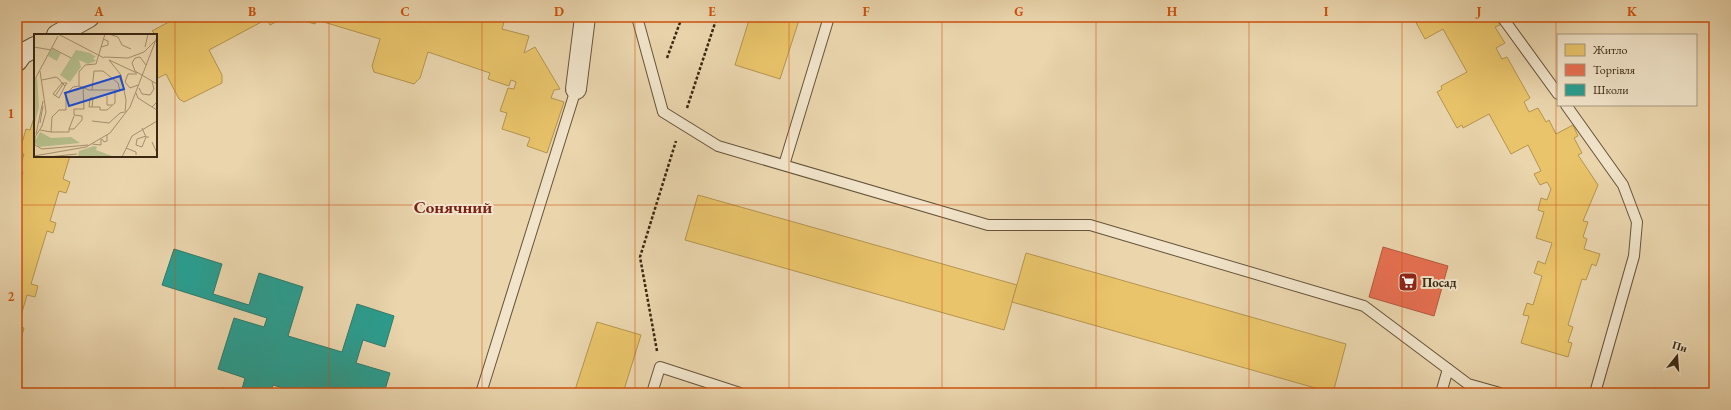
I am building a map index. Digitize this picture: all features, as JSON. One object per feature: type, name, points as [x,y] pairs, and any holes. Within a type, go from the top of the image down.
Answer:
[{"type":"street","points":[[59,34],[89,17]]},
{"type":"street","points":[[576,89],[585,17]]},
{"type":"street","points":[[17,61],[22,54],[34,48]]},
{"type":"lane","points":[[637,17],[663,112],[718,146],[988,225],[1090,225],[1364,306],[1468,384],[1500,393]]},
{"type":"lane","points":[[784,165],[829,17]]},
{"type":"lane","points":[[1502,17],[1557,93]]},
{"type":"lane","points":[[481,393],[576,89]]},
{"type":"lane","points":[[1567,106],[1624,185],[1637,222],[1634,256],[1595,393]]},
{"type":"lane","points":[[652,393],[660,367],[740,393]]},
{"type":"lane","points":[[1441,393],[1448,369]]},
{"type":"path","points":[[656,89],[682,17]]},
{"type":"path","points":[[660,367],[640,256],[717,17]]},
{"type":"building: Житло","points":[[178,17],[285,17],[270,25],[267,19],[209,50],[222,75],[222,83],[184,102],[179,99],[166,74],[157,78],[157,34],[152,31]]},
{"type":"building: Житло","points":[[291,17],[445,17],[444,18],[454,21],[455,17],[484,17],[504,22],[502,29],[529,36],[524,53],[535,47],[560,89],[554,90],[551,98],[564,102],[547,153],[527,146],[530,138],[502,129],[507,113],[500,111],[508,88],[514,89],[516,82],[511,80],[509,86],[488,79],[490,73],[428,52],[420,78],[414,84],[374,72],[372,66],[380,39],[317,20],[315,24]]},
{"type":"building: Житло","points":[[750,17],[800,17],[780,79],[735,65]]},
{"type":"building: Житло","points":[[1413,17],[1469,17],[1471,21],[1478,17],[1496,17],[1500,25],[1495,27],[1505,43],[1496,48],[1502,59],[1507,57],[1530,98],[1524,102],[1529,112],[1538,108],[1546,122],[1549,120],[1556,134],[1573,125],[1578,136],[1574,138],[1582,153],[1578,155],[1598,185],[1583,221],[1588,222],[1583,237],[1587,239],[1584,249],[1600,254],[1596,266],[1592,264],[1586,280],[1582,279],[1568,325],[1573,327],[1568,342],[1572,343],[1568,357],[1521,343],[1529,316],[1523,315],[1527,303],[1533,305],[1542,276],[1534,273],[1538,261],[1545,264],[1552,243],[1536,238],[1544,212],[1538,210],[1541,198],[1547,200],[1551,189],[1547,182],[1540,185],[1534,174],[1541,171],[1528,145],[1511,154],[1489,114],[1463,128],[1462,125],[1457,128],[1437,92],[1442,89],[1441,86],[1467,72],[1443,29],[1425,39]]},
{"type":"building: Житло","points":[[34,118],[34,157],[70,157],[63,179],[70,182],[66,193],[59,191],[50,221],[56,223],[53,233],[47,231],[31,284],[38,286],[35,297],[27,295],[18,326],[24,328],[21,338],[17,337],[17,192],[23,172],[19,170],[24,154],[19,153],[26,129],[30,130]]},
{"type":"building: Житло","points":[[698,195],[1017,285],[1004,330],[685,240]]},
{"type":"building: Житло","points":[[1026,253],[1346,344],[1333,393],[1012,302]]},
{"type":"building: Житло","points":[[597,322],[641,335],[623,393],[574,393]]},
{"type":"building: Житло","points":[[810,389],[823,393],[808,393]]},
{"type":"building: Торгівля","points":[[1383,247],[1448,266],[1434,316],[1369,297]]},
{"type":"building: Школи","points":[[174,249],[222,264],[213,294],[249,305],[259,273],[303,287],[288,336],[342,352],[357,304],[394,316],[385,347],[363,340],[356,363],[390,373],[384,393],[300,393],[273,385],[270,393],[241,393],[245,378],[218,369],[234,318],[264,327],[267,318],[162,285]]},
{"type":"building: Школи","points":[[223,388],[238,393],[221,393]]},
{"type":"place","name":"Посад","points":[[1408,282]]},
{"type":"district","name":"Сонячний","points":[[453,207]]}]
